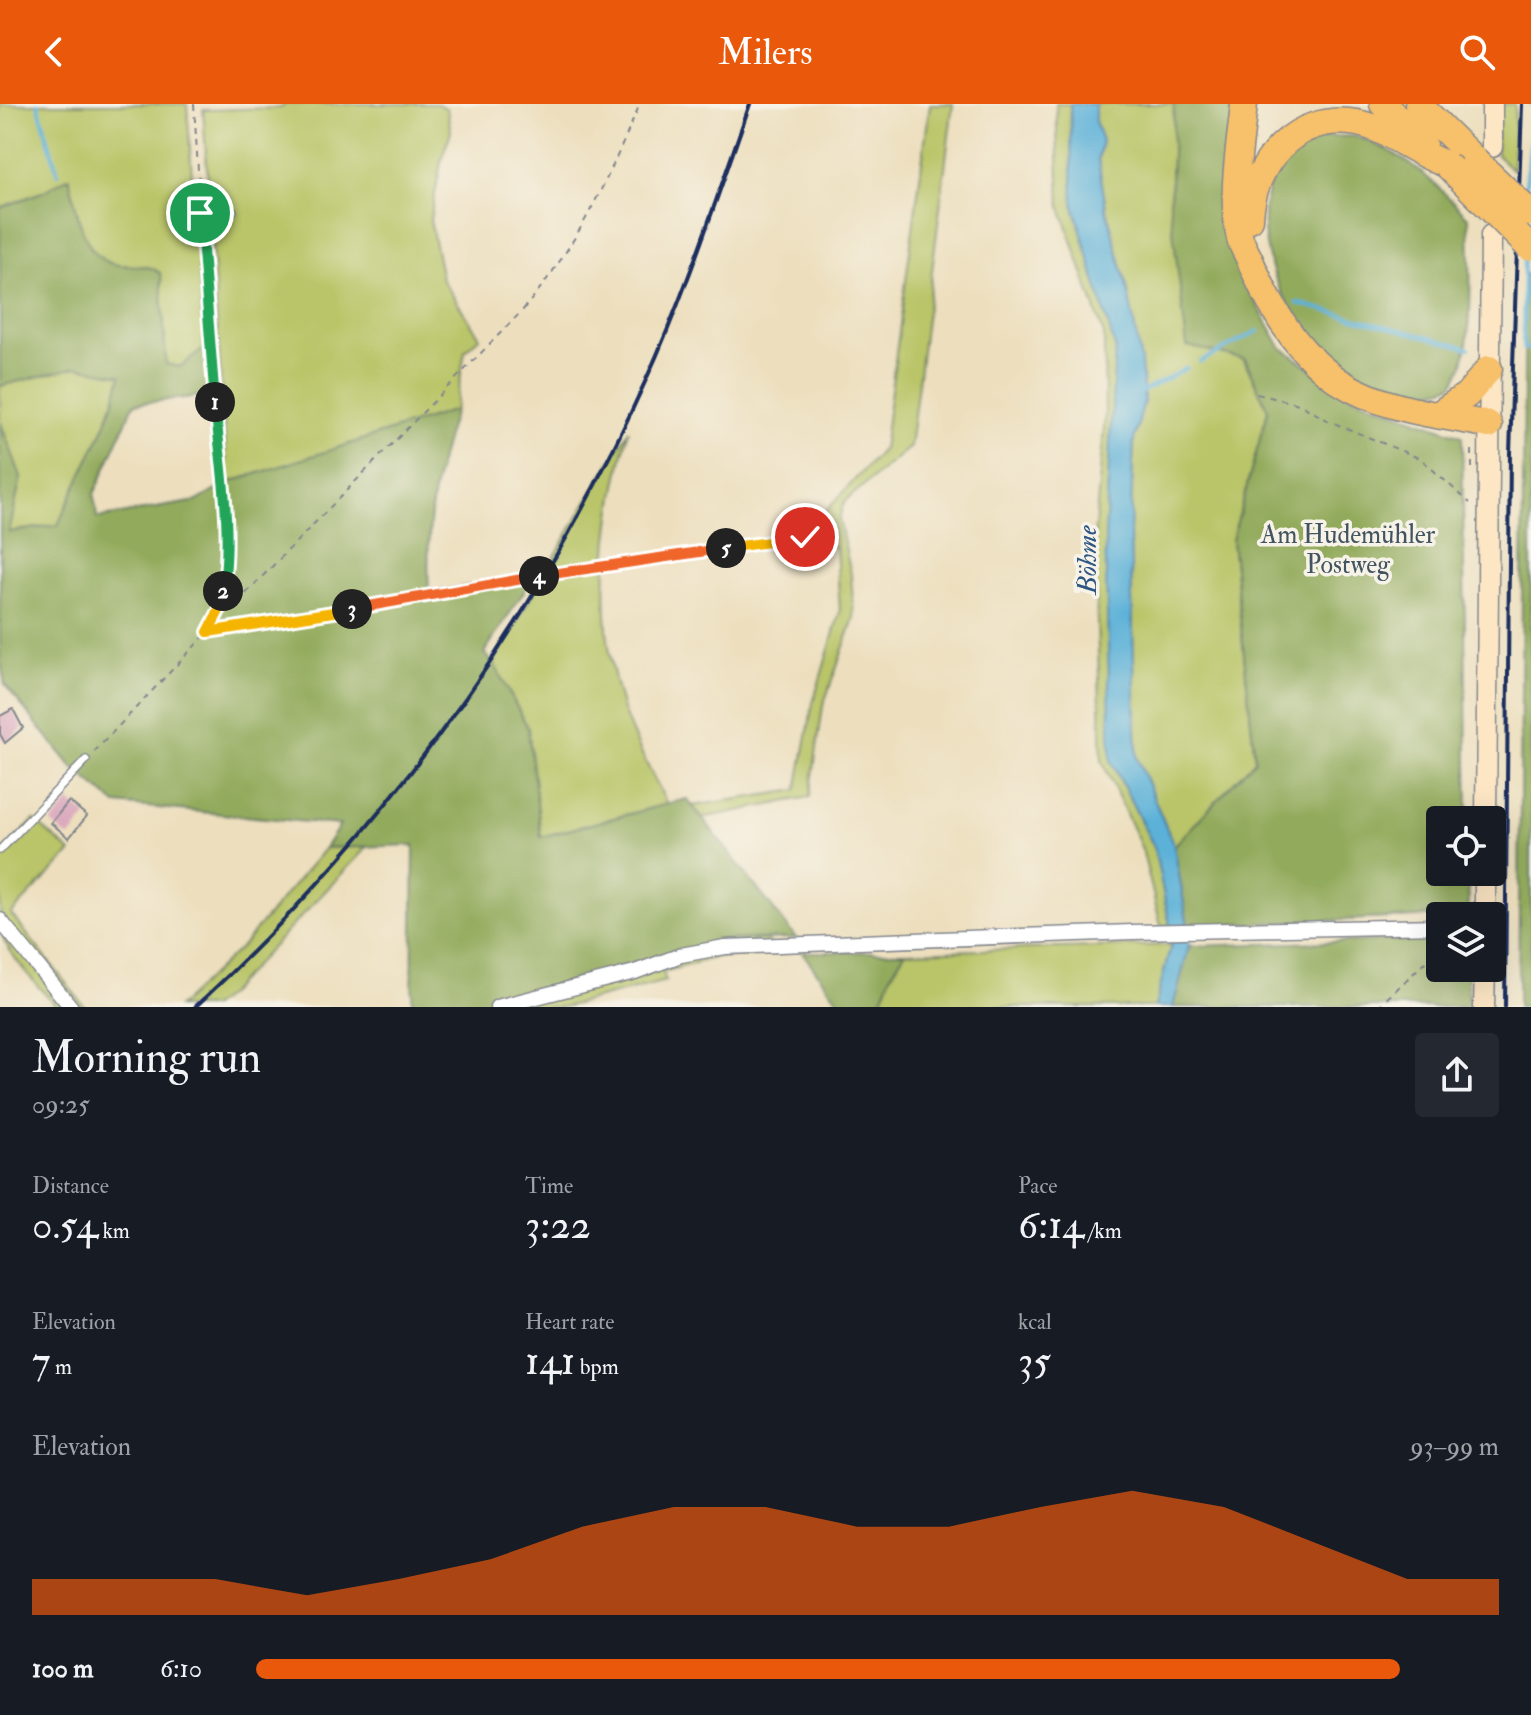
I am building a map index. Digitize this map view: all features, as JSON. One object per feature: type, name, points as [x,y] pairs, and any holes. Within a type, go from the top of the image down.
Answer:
[{"type":"highway","points":[[1244,104],[1238,217],[1240,239],[1265,296],[1292,339],[1330,375],[1362,395],[1395,407],[1489,417]]},
{"type":"highway","points":[[1383,104],[1530,248]]},
{"type":"highway","points":[[1418,104],[1483,153]]},
{"type":"highway","points":[[1432,104],[1483,153],[1530,214]]},
{"type":"highway","points":[[1251,263],[1251,195],[1267,160],[1293,134],[1321,123],[1358,123],[1392,137],[1422,157],[1446,164]]},
{"type":"highway","points":[[1440,413],[1467,395],[1489,369]]},
{"type":"main road","points":[[1483,153],[1492,104]]},
{"type":"main road","points":[[1486,806],[1491,235]]},
{"type":"main road","points":[[1484,1007],[1485,982]]},
{"type":"street","points":[[0,920],[71,1007]]},
{"type":"street","points":[[497,1007],[635,972],[700,950],[1158,932],[1426,926]]},
{"type":"lane","points":[[200,213],[233,211]]},
{"type":"lane","points":[[0,850],[86,760]]},
{"type":"path","points":[[194,104],[200,213],[226,515],[227,570],[220,609],[208,632]]},
{"type":"path","points":[[86,760],[522,311],[551,276],[589,217],[640,104]]},
{"type":"path","points":[[1257,394],[1299,404],[1329,421],[1421,459],[1475,506],[1488,506]]},
{"type":"path","points":[[208,632],[611,564],[805,537]]},
{"type":"path","points":[[1378,1007],[1426,961]]},
{"type":"green space","points":[[0,104],[187,104],[204,349],[180,367],[166,365],[161,274],[146,267],[106,261],[96,254],[78,217],[69,178],[0,208]]},
{"type":"green space","points":[[285,104],[438,104],[447,109],[451,132],[442,157],[430,220],[442,279],[480,337],[465,351],[455,410],[228,483],[203,110],[281,108]]},
{"type":"green space","points":[[930,104],[953,104],[910,447],[844,502],[839,519],[851,574],[854,618],[823,706],[810,797],[702,818],[692,806],[797,790],[813,703],[840,612],[836,547],[816,544],[813,525],[883,449]]},
{"type":"green space","points":[[1056,104],[1070,104],[1073,203],[1115,347],[1111,761],[1154,847],[1170,925],[1161,926],[1142,849],[1102,761],[1094,538],[1105,417],[1104,335],[1060,205]]},
{"type":"green space","points":[[1095,104],[1174,104],[1170,206],[1268,410],[1232,540],[1255,760],[1174,846],[1137,758],[1130,533],[1134,440],[1144,401],[1128,291],[1106,208],[1098,159],[1102,141],[1095,121]]},
{"type":"green space","name":"Am Hudemühler Postweg","points":[[1174,104],[1233,104],[1235,248],[1247,287],[1281,347],[1350,396],[1462,436],[1468,806],[1426,806],[1426,886],[1468,886],[1469,902],[1426,902],[1426,917],[1188,926],[1174,846],[1255,760],[1232,540],[1268,410],[1245,359],[1187,346],[1170,206]]},
{"type":"green space","points":[[1497,104],[1515,104],[1513,170],[1497,155]]},
{"type":"green space","points":[[1355,136],[1404,159],[1469,218],[1469,330],[1466,352],[1452,385],[1412,392],[1372,382],[1335,359],[1303,326],[1279,287],[1266,245],[1265,204],[1280,166],[1291,150],[1302,143]]},
{"type":"green space","points":[[69,177],[82,231],[96,254],[119,265],[146,267],[161,274],[166,364],[180,367],[204,349],[210,395],[134,404],[94,494],[97,518],[197,501],[228,483],[455,410],[441,457],[433,500],[429,593],[536,573],[484,653],[493,662],[528,728],[541,837],[687,799],[796,938],[719,940],[476,1007],[412,1007],[414,845],[325,848],[340,825],[116,804],[72,767],[5,685],[0,659],[0,421],[21,477],[9,532],[58,525],[102,432],[121,375],[77,367],[0,386],[0,208],[42,192]]},
{"type":"green space","points":[[1525,273],[1531,280],[1531,1007],[1518,1007]]},
{"type":"green space","points":[[77,366],[121,375],[102,432],[59,525],[9,533],[21,477],[0,421],[0,386]]},
{"type":"green space","points":[[629,430],[608,535],[608,640],[623,709],[667,804],[541,837],[528,728],[493,662]]},
{"type":"green space","points":[[34,820],[71,852],[11,914],[85,1007],[57,1007],[22,968],[2,934],[0,925],[6,919],[0,913],[0,855]]},
{"type":"green space","points":[[367,847],[226,996],[212,1007],[178,1007],[244,944],[325,848]]},
{"type":"green space","points":[[1426,939],[1426,982],[1468,982],[1468,1007],[1173,1007],[1189,946]]},
{"type":"green space","points":[[719,940],[768,940],[775,954],[717,957],[663,972],[666,981],[564,1007],[476,1007]]},
{"type":"green space","points":[[1171,945],[1155,1007],[879,1007],[891,975],[905,952]]},
{"type":"green space","points":[[802,952],[905,952],[891,975],[879,1007],[843,1007]]},
{"type":"water","points":[[1070,104],[1095,104],[1095,121],[1102,141],[1098,159],[1106,208],[1128,291],[1141,361],[1144,402],[1134,440],[1130,533],[1137,758],[1174,846],[1188,926],[1189,946],[1173,1007],[1155,1007],[1171,945],[1170,925],[1154,847],[1111,761],[1105,536],[1115,348],[1073,203]]},
{"type":"building","points":[[13,709],[23,728],[5,743],[0,734],[0,716]]},
{"type":"building","points":[[69,801],[87,816],[69,838],[51,823]]},
{"type":"waterway","points":[[38,104],[58,174]]},
{"type":"waterway","points":[[1525,194],[1531,139]]},
{"type":"waterway","points":[[1524,255],[1523,348],[1531,349]]},
{"type":"waterway","points":[[1297,303],[1469,348]]},
{"type":"waterway","points":[[1200,362],[1258,331]]},
{"type":"waterway","points":[[1140,393],[1187,368]]},
{"type":"railway","points":[[195,1007],[332,868],[394,794],[506,638],[603,470],[645,382],[688,279],[750,104]]},
{"type":"railway","points":[[1505,1007],[1510,453],[1522,104]]},
{"type":"route","points":[[200,213],[226,515],[227,570],[220,609],[208,632],[611,564],[805,537]]},
{"type":"water label","name":"Böhme","points":[[1087,560]]}]
